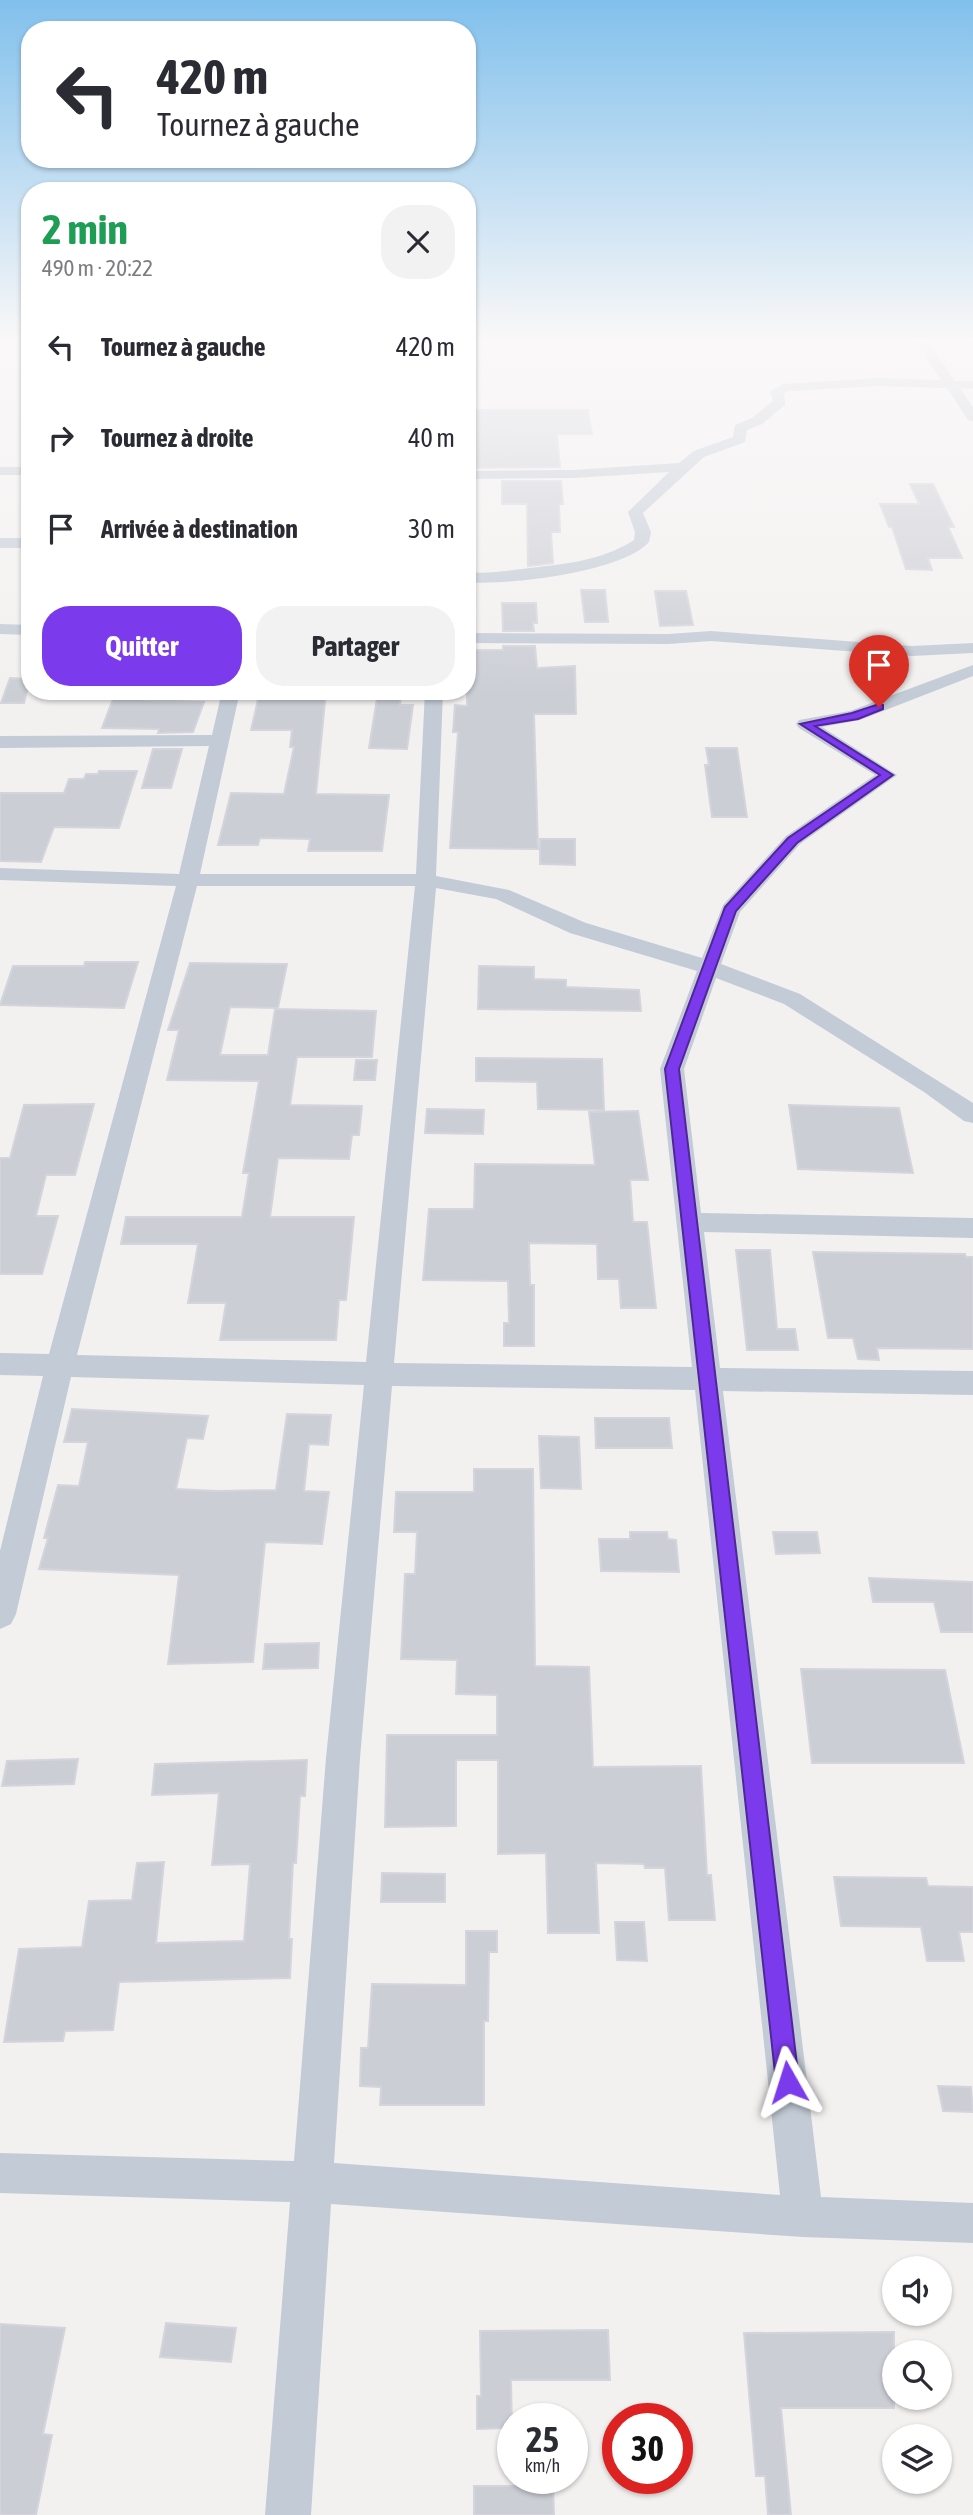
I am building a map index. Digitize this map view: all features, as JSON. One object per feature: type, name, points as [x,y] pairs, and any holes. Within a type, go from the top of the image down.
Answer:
[{"type":"street","points":[[476,578],[563,571],[631,550],[641,542],[643,532],[635,512],[692,459]]},
{"type":"street","points":[[476,475],[573,474],[683,467]]},
{"type":"street","points":[[0,471],[21,471]]},
{"type":"street","points":[[0,544],[21,543]]},
{"type":"street","points":[[0,629],[21,630]]},
{"type":"street","points":[[476,638],[668,639],[711,636],[912,651],[973,648]]},
{"type":"street","points":[[803,2217],[672,1069],[730,910],[793,840],[888,775],[805,724],[854,716],[973,670]]},
{"type":"street","points":[[0,1614],[60,1366],[188,880],[229,700]]},
{"type":"street","points":[[288,2515],[343,1758],[377,1374],[426,880],[435,700]]},
{"type":"street","points":[[0,742],[222,740]]},
{"type":"street","points":[[0,874],[188,880],[426,880],[502,894],[578,928],[709,967],[792,999],[932,1086],[973,1115]]},
{"type":"street","points":[[690,1223],[973,1228]]},
{"type":"street","points":[[0,1364],[377,1374],[973,1383]]},
{"type":"street","points":[[0,2173],[311,2182],[803,2217],[973,2223]]},
{"type":"building","points":[[476,459],[559,459],[560,467],[476,468]]},
{"type":"building","points":[[502,481],[561,481],[563,504],[559,504],[560,532],[551,532],[553,563],[528,566],[527,504],[502,504]]},
{"type":"building","points":[[910,484],[933,484],[954,527],[948,527],[962,558],[928,558],[932,570],[906,569],[892,527],[889,527],[880,504],[919,504]]},
{"type":"building","points":[[581,590],[605,590],[608,622],[585,622]]},
{"type":"building","points":[[655,591],[686,591],[693,625],[660,626]]},
{"type":"building","points":[[502,603],[536,603],[537,623],[533,623],[534,631],[503,631]]},
{"type":"building","points":[[503,646],[535,646],[537,668],[575,666],[576,714],[534,714],[538,849],[450,848],[458,732],[453,732],[455,705],[467,706],[467,700],[476,700],[476,650],[503,650]]},
{"type":"building","points":[[10,678],[21,679],[21,700],[25,700],[24,703],[1,703]]},
{"type":"building","points":[[113,700],[204,702],[193,732],[158,733],[159,729],[102,728]]},
{"type":"building","points":[[258,700],[325,700],[316,794],[389,795],[382,851],[308,851],[310,839],[260,838],[258,845],[218,845],[231,793],[284,794],[294,747],[290,747],[292,730],[251,730]]},
{"type":"building","points":[[377,700],[400,700],[400,705],[413,705],[407,749],[369,748]]},
{"type":"building","points":[[706,748],[737,748],[747,817],[712,817],[705,765],[709,765]]},
{"type":"building","points":[[153,749],[182,749],[171,788],[142,788]]},
{"type":"building","points":[[99,771],[137,771],[119,828],[54,827],[41,862],[0,861],[0,793],[64,793],[69,779],[84,779],[86,774],[98,774]]},
{"type":"building","points":[[540,839],[575,839],[575,865],[540,864]]},
{"type":"building","points":[[85,962],[138,962],[124,1008],[0,1005],[13,966],[84,966]]},
{"type":"building","points":[[190,963],[287,964],[278,1008],[230,1007],[220,1055],[268,1055],[275,1009],[376,1011],[372,1057],[297,1057],[290,1105],[362,1106],[359,1135],[352,1135],[349,1159],[278,1158],[270,1217],[354,1217],[346,1300],[339,1300],[336,1340],[220,1340],[226,1303],[188,1303],[198,1244],[121,1244],[126,1217],[242,1217],[249,1173],[243,1173],[259,1081],[167,1080],[179,1030],[168,1030]]},
{"type":"building","points":[[479,966],[534,967],[534,979],[566,980],[566,987],[639,990],[641,1011],[478,1009]]},
{"type":"building","points":[[476,1058],[602,1059],[604,1110],[538,1109],[537,1082],[476,1081]]},
{"type":"building","points":[[356,1060],[377,1060],[375,1080],[354,1080]]},
{"type":"building","points":[[94,1104],[75,1175],[46,1175],[36,1216],[58,1216],[42,1274],[0,1274],[0,1158],[10,1158],[24,1105]]},
{"type":"building","points":[[789,1105],[899,1108],[913,1173],[798,1169]]},
{"type":"building","points":[[427,1109],[484,1110],[483,1134],[425,1133]]},
{"type":"building","points":[[638,1111],[648,1180],[630,1180],[633,1222],[647,1222],[656,1308],[621,1308],[619,1279],[598,1279],[597,1244],[529,1243],[530,1285],[534,1285],[534,1346],[504,1346],[504,1323],[509,1323],[508,1281],[423,1280],[429,1209],[474,1209],[475,1164],[595,1165],[589,1112]]},
{"type":"building","points":[[736,1250],[770,1250],[777,1329],[795,1329],[798,1350],[747,1350]]},
{"type":"building","points":[[813,1252],[965,1254],[966,1257],[973,1257],[973,1349],[877,1348],[879,1360],[858,1359],[853,1338],[828,1338]]},
{"type":"building","points":[[72,1409],[208,1416],[203,1439],[187,1438],[176,1489],[217,1491],[276,1490],[287,1414],[331,1415],[328,1445],[309,1444],[304,1491],[329,1492],[322,1544],[265,1542],[253,1662],[168,1664],[179,1575],[39,1569],[58,1485],[79,1486],[88,1442],[64,1442]]},
{"type":"building","points":[[595,1418],[669,1418],[672,1448],[596,1448]]},
{"type":"building","points":[[539,1436],[579,1437],[581,1489],[541,1488]]},
{"type":"building","points":[[474,1469],[533,1469],[535,1666],[589,1667],[593,1767],[701,1766],[707,1875],[711,1875],[715,1920],[669,1920],[665,1868],[645,1868],[644,1864],[596,1863],[599,1933],[548,1933],[546,1853],[498,1854],[498,1760],[456,1760],[456,1826],[385,1827],[387,1735],[497,1735],[497,1695],[456,1694],[457,1660],[401,1659],[405,1574],[415,1574],[417,1532],[394,1532],[396,1492],[474,1492]]},
{"type":"building","points":[[630,1532],[667,1532],[668,1539],[676,1540],[679,1572],[601,1571],[599,1539],[630,1539]]},
{"type":"building","points":[[773,1532],[817,1532],[820,1553],[776,1554]]},
{"type":"building","points":[[869,1578],[973,1582],[973,1632],[941,1632],[934,1602],[873,1602]]},
{"type":"building","points":[[319,1643],[318,1668],[263,1669],[265,1644]]},
{"type":"building","points":[[801,1669],[945,1670],[964,1763],[812,1763]]},
{"type":"building","points":[[78,1759],[74,1784],[2,1786],[7,1761]]},
{"type":"building","points":[[307,1760],[305,1796],[300,1796],[296,1863],[293,1863],[290,1978],[119,1982],[113,2030],[65,2031],[63,2041],[4,2042],[19,1949],[82,1947],[89,1901],[132,1900],[137,1863],[164,1862],[156,1943],[244,1941],[250,1864],[212,1865],[219,1793],[152,1795],[155,1764]]},
{"type":"building","points":[[382,1873],[445,1874],[445,1902],[381,1902]]},
{"type":"building","points":[[834,1877],[926,1878],[928,1886],[973,1887],[973,1932],[959,1932],[964,1961],[927,1961],[921,1927],[841,1926]]},
{"type":"building","points":[[615,1922],[644,1922],[647,1961],[617,1960]]},
{"type":"building","points":[[466,1931],[497,1931],[497,1952],[489,1952],[488,2021],[484,2021],[484,2105],[380,2105],[381,2087],[360,2086],[361,2048],[368,2048],[372,1984],[466,1985]]},
{"type":"building","points":[[938,2086],[971,2087],[973,2112],[943,2111]]},
{"type":"building","points":[[166,2323],[236,2328],[231,2362],[160,2357]]},
{"type":"building","points":[[0,2324],[65,2328],[43,2434],[52,2435],[36,2515],[0,2515]]},
{"type":"building","points":[[608,2330],[610,2380],[511,2380],[511,2403],[497,2403],[497,2428],[477,2429],[477,2396],[481,2396],[480,2331]]},
{"type":"building","points":[[894,2332],[894,2340],[882,2340],[882,2408],[781,2408],[791,2515],[768,2515],[765,2476],[756,2476],[744,2333]]},
{"type":"building","points":[[474,2486],[497,2486],[497,2494],[553,2494],[554,2515],[474,2515]]},
{"type":"route","points":[[788,2082],[672,1069],[730,910],[793,840],[888,775],[805,724],[854,716],[879,707]]}]
